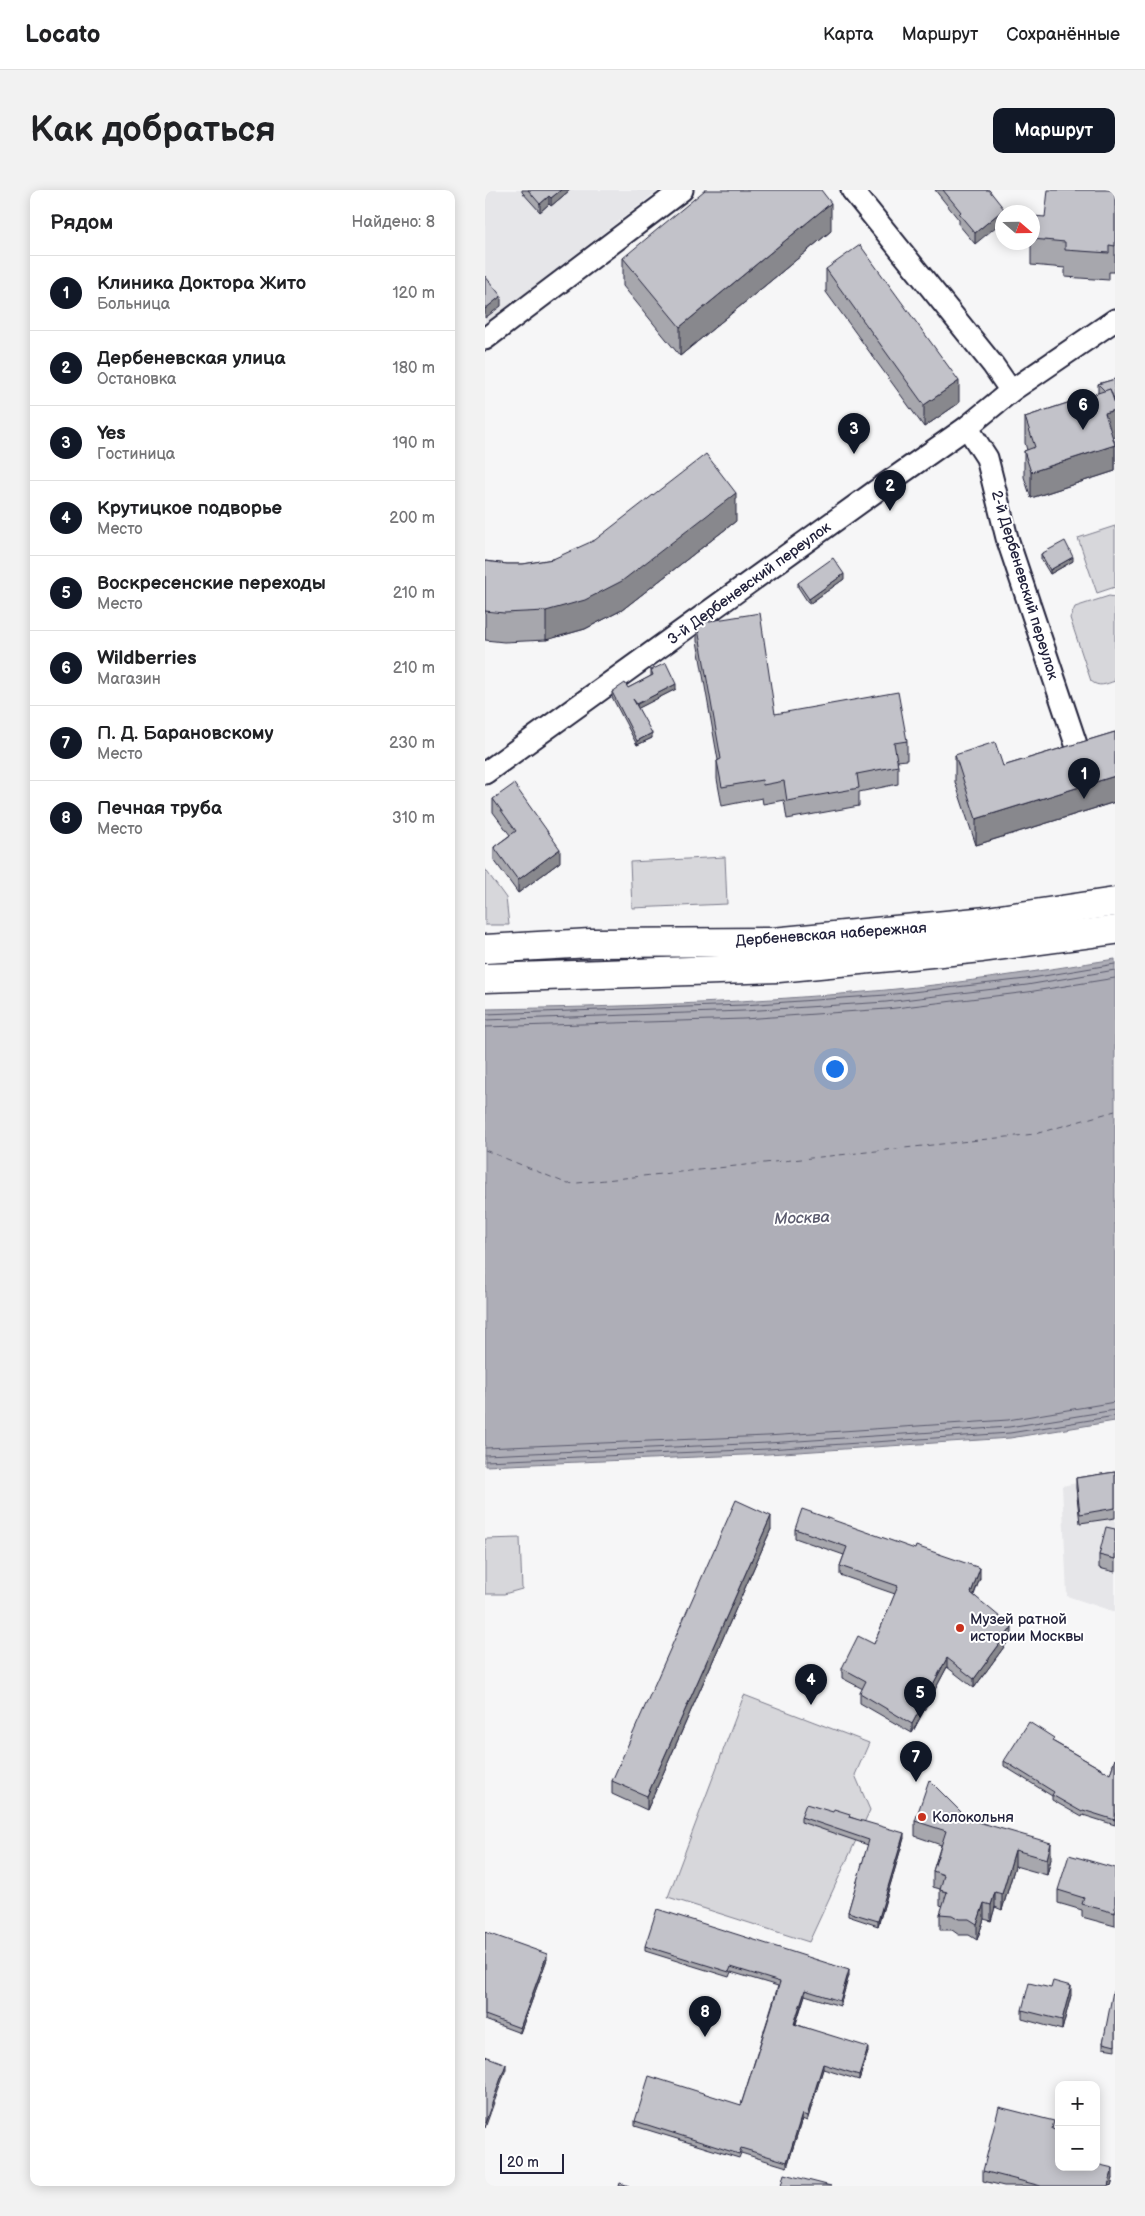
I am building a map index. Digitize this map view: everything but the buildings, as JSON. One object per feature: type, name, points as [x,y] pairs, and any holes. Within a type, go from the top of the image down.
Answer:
[{"type":"main road","name":"Дербеневская набережная","points":[[485,949],[591,943],[773,942],[987,921],[1115,902]]},
{"type":"main road","name":"Дербеневская набережная","points":[[485,978],[778,968],[983,948],[1115,930]]},
{"type":"street","points":[[485,339],[682,190]]},
{"type":"street","points":[[852,190],[993,365],[1011,391]]},
{"type":"street","name":"3-й Дербеневский переулок","points":[[485,773],[967,427],[1011,391],[1115,320]]},
{"type":"street","name":"2-й Дербеневский переулок","points":[[967,427],[987,458],[1007,538],[1077,747]]},
{"type":"shaded area","points":[[485,190],[659,190],[485,324]]},
{"type":"shaded area","points":[[1115,526],[1115,587],[1097,593],[1078,538]]},
{"type":"shaded area","points":[[1109,596],[1115,597],[1115,681],[1100,685],[1091,681],[1070,618],[1075,607]]},
{"type":"shaded area","points":[[725,857],[727,904],[632,908],[630,862]]},
{"type":"shaded area","points":[[485,869],[506,898],[509,925],[485,925]]},
{"type":"shaded area","points":[[1115,1475],[1115,1612],[1067,1596],[1062,1486]]},
{"type":"shaded area","points":[[520,1538],[522,1589],[504,1594],[485,1594],[485,1539]]},
{"type":"shaded area","points":[[744,1695],[869,1743],[855,1775],[870,1810],[809,1942],[668,1897]]},
{"type":"water","name":"Москва","points":[[1115,959],[1115,1421],[1010,1438],[768,1454],[485,1466],[485,1009],[685,1004],[786,998],[915,987]]},
{"type":"ferry route","points":[[485,1150],[568,1184],[1035,1134],[1115,1111]]},
{"type":"place","name":"Wildberries","points":[[1083,430]]},
{"type":"place","name":"Yes","points":[[854,454]]},
{"type":"place","name":"Дербеневская улица","points":[[890,511]]},
{"type":"place","name":"Клиника Доктора Жито","points":[[1084,799]]},
{"type":"place","name":"Музей ратной истории Москвы","points":[[960,1628]]},
{"type":"place","name":"Крутицкое подворье","points":[[811,1705]]},
{"type":"place","name":"Воскресенские переходы","points":[[920,1718]]},
{"type":"place","name":"П. Д. Барановскому","points":[[916,1782]]},
{"type":"place","name":"Колокольня","points":[[922,1817]]},
{"type":"place","name":"Печная труба","points":[[705,2037]]}]
